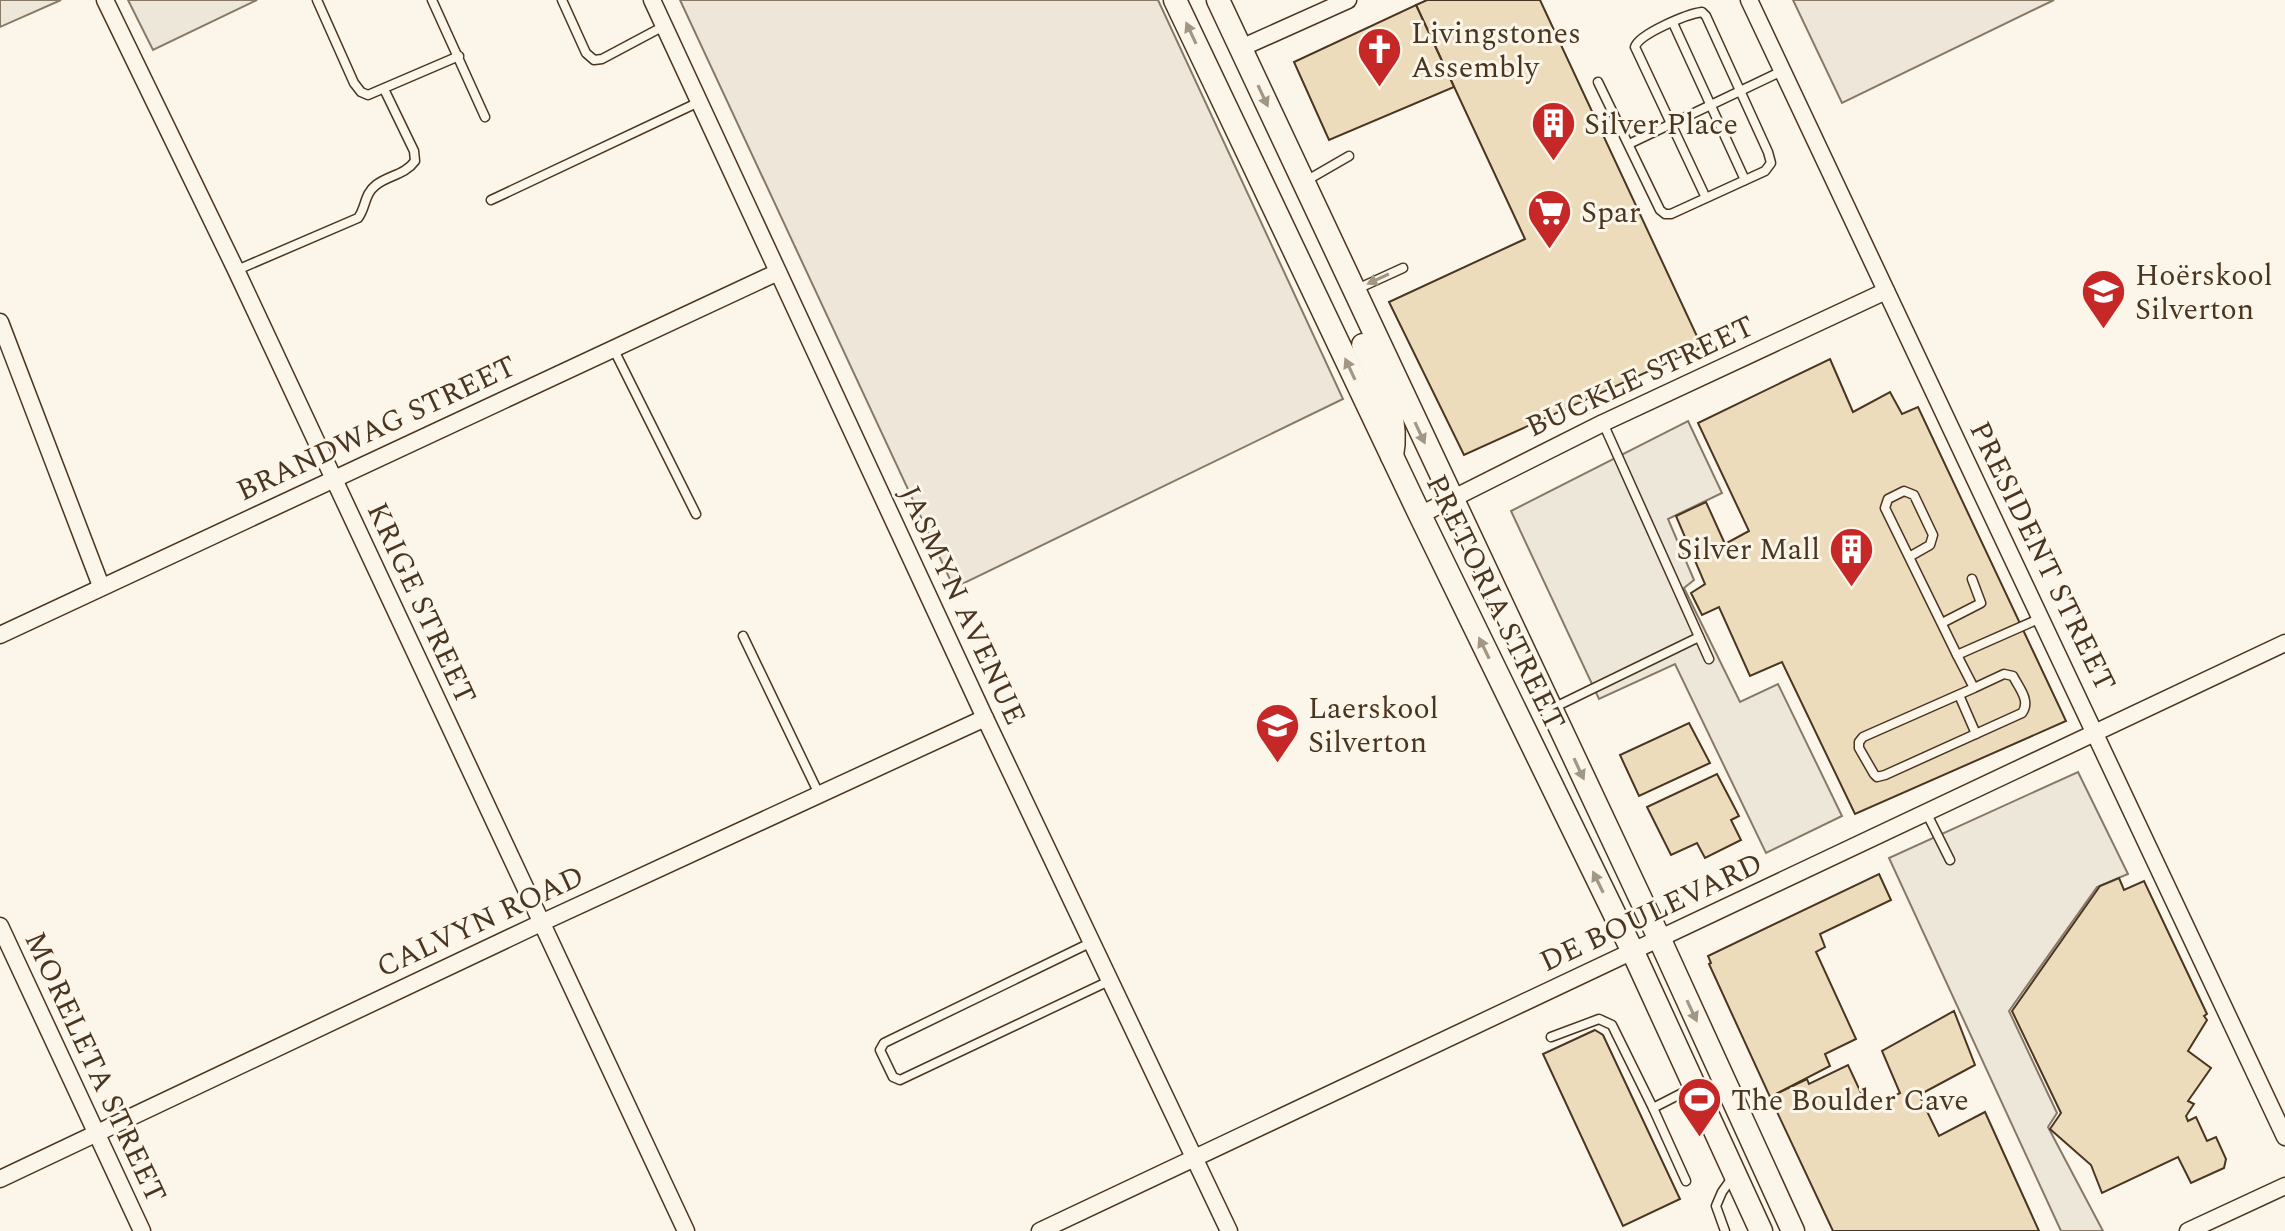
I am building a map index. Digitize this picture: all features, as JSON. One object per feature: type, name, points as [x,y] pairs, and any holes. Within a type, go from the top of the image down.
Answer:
[{"type":"main road","name":"PRETORIA STREET","points":[[1175,0],[1392,457],[1633,952],[1761,1231]]},
{"type":"main road","name":"PRETORIA STREET","points":[[1218,0],[1660,940],[1793,1231]]},
{"type":"main road","points":[[1303,183],[1298,191],[1300,210],[1395,420],[1392,457]]},
{"type":"street","name":"KRIGE STREET","points":[[105,0],[236,270],[686,1231]]},
{"type":"street","name":"JASMYN AVENUE","points":[[652,0],[776,273],[1229,1231]]},
{"type":"street","points":[[1241,48],[1317,7],[1348,0]]},
{"type":"street","name":"PRESIDENT STREET","points":[[1749,0],[2285,1137]]},
{"type":"street","name":"BRANDWAG STREET","points":[[0,635],[776,273]]},
{"type":"street","name":"BUCKLE STREET","points":[[1420,515],[1603,423],[1886,291]]},
{"type":"street","points":[[0,322],[101,586]]},
{"type":"street","name":"DE BOULEVARD","points":[[1040,1231],[2285,643]]},
{"type":"street","name":"CALVYN ROAD","points":[[0,1179],[543,922],[985,718]]},
{"type":"street","name":"MORELETA STREET","points":[[0,926],[142,1231]]},
{"type":"street","points":[[2188,1231],[2285,1186]]},
{"type":"lane","points":[[317,0],[354,83],[368,95],[459,56]]},
{"type":"lane","points":[[432,0],[485,117]]},
{"type":"lane","points":[[562,0],[586,53],[594,60],[602,59],[664,26]]},
{"type":"lane","points":[[1598,82],[1660,210],[1665,214],[1706,198],[1765,171],[1771,163],[1741,90],[1702,12],[1639,39],[1635,47],[1706,198]]},
{"type":"lane","points":[[1673,23],[1745,180]]},
{"type":"lane","points":[[1629,144],[1782,70]]},
{"type":"lane","points":[[236,270],[358,218],[364,211],[364,201],[377,184],[410,169],[415,161],[414,151],[384,89]]},
{"type":"lane","points":[[491,200],[699,102]]},
{"type":"lane","points":[[1303,183],[1349,156]]},
{"type":"lane","points":[[1353,291],[1403,268]]},
{"type":"lane","points":[[613,348],[696,514]]},
{"type":"lane","points":[[1603,423],[1709,659]]},
{"type":"lane","points":[[1909,557],[1930,545],[1933,535],[1914,495],[1904,491],[1888,499],[1885,508],[1909,557],[1942,623],[1957,655],[1974,688]]},
{"type":"lane","points":[[1942,623],[1981,603],[1972,579]]},
{"type":"lane","points":[[1957,655],[2042,618]]},
{"type":"lane","points":[[743,636],[820,794]]},
{"type":"lane","points":[[1550,709],[1699,637]]},
{"type":"lane","points":[[2009,673],[2027,703],[2022,713],[1877,777],[1859,748],[1863,737],[1959,695],[2009,673]]},
{"type":"lane","points":[[1959,695],[1976,734]]},
{"type":"lane","points":[[1926,812],[1950,860]]},
{"type":"lane","points":[[1092,942],[881,1045],[893,1077],[900,1080],[1110,981]]},
{"type":"lane","points":[[1551,1037],[1599,1019],[1612,1025],[1686,1181]]},
{"type":"lane","points":[[1653,1108],[1693,1088]]},
{"type":"lane","points":[[1725,1231],[1716,1206],[1735,1174]]},
{"type":"shaded area","points":[[0,0],[61,0],[0,27]]},
{"type":"shaded area","points":[[128,0],[257,0],[153,50]]},
{"type":"shaded area","points":[[680,0],[1158,0],[1343,399],[954,588]]},
{"type":"shaded area","points":[[1793,0],[2054,0],[1842,103]]},
{"type":"shaded area","points":[[1688,421],[1722,493],[1668,519],[1694,580],[1684,588],[1740,702],[1778,684],[1842,816],[1766,853],[1675,664],[1599,699],[1511,511]]},
{"type":"shaded area","points":[[2078,772],[2128,874],[2097,887],[2009,1011],[2057,1113],[2048,1127],[2103,1231],[2061,1231],[1889,858]]},
{"type":"building","name":"Silver Place","points":[[1427,0],[1540,0],[1702,347],[1464,455],[1389,302],[1525,239],[1416,5]]},
{"type":"building","points":[[1416,5],[1454,87],[1329,140],[1294,62]]},
{"type":"building","name":"Silver Mall","points":[[1830,359],[1853,412],[1890,392],[1902,414],[1918,407],[2066,721],[1855,814],[1782,662],[1750,676],[1719,607],[1702,615],[1691,593],[1705,584],[1676,516],[1706,502],[1725,544],[1749,531],[1698,423]]},
{"type":"building","points":[[1689,723],[1710,763],[1639,796],[1620,755]]},
{"type":"building","points":[[1717,774],[1739,816],[1731,820],[1741,840],[1705,858],[1697,843],[1671,855],[1647,807]]},
{"type":"building","points":[[1879,874],[1891,900],[1820,934],[1825,947],[1816,952],[1856,1039],[1825,1054],[1830,1066],[1770,1097],[1708,956]]},
{"type":"building","points":[[2119,878],[2124,890],[2144,881],[2207,1014],[2204,1016],[2207,1020],[2188,1051],[2211,1068],[2188,1101],[2194,1104],[2186,1116],[2188,1121],[2196,1117],[2207,1141],[2216,1137],[2226,1159],[2224,1168],[2191,1183],[2178,1157],[2102,1193],[2091,1165],[2050,1129],[2061,1113],[2012,1011],[2100,886]]},
{"type":"building","points":[[1954,1011],[1975,1065],[1919,1095],[1939,1136],[1985,1112],[2039,1231],[1833,1231],[1770,1097],[1807,1079],[1809,1084],[1848,1065],[1869,1110],[1900,1093],[1882,1051]]},
{"type":"building","points":[[1595,1030],[1603,1035],[1680,1199],[1623,1226],[1543,1054]]},
{"type":"place","name":"Livingstones Assembly","points":[[1380,89]]},
{"type":"place","name":"Silver Place","points":[[1553,163]]},
{"type":"place","name":"Spar","points":[[1550,251]]},
{"type":"place","name":"Hoërskool Silverton","points":[[2104,331]]},
{"type":"place","name":"Silver Mall","points":[[1851,588]]},
{"type":"place","name":"Laerskool Silverton","points":[[1277,764]]},
{"type":"place","name":"The Boulder Cave","points":[[1700,1139]]}]
